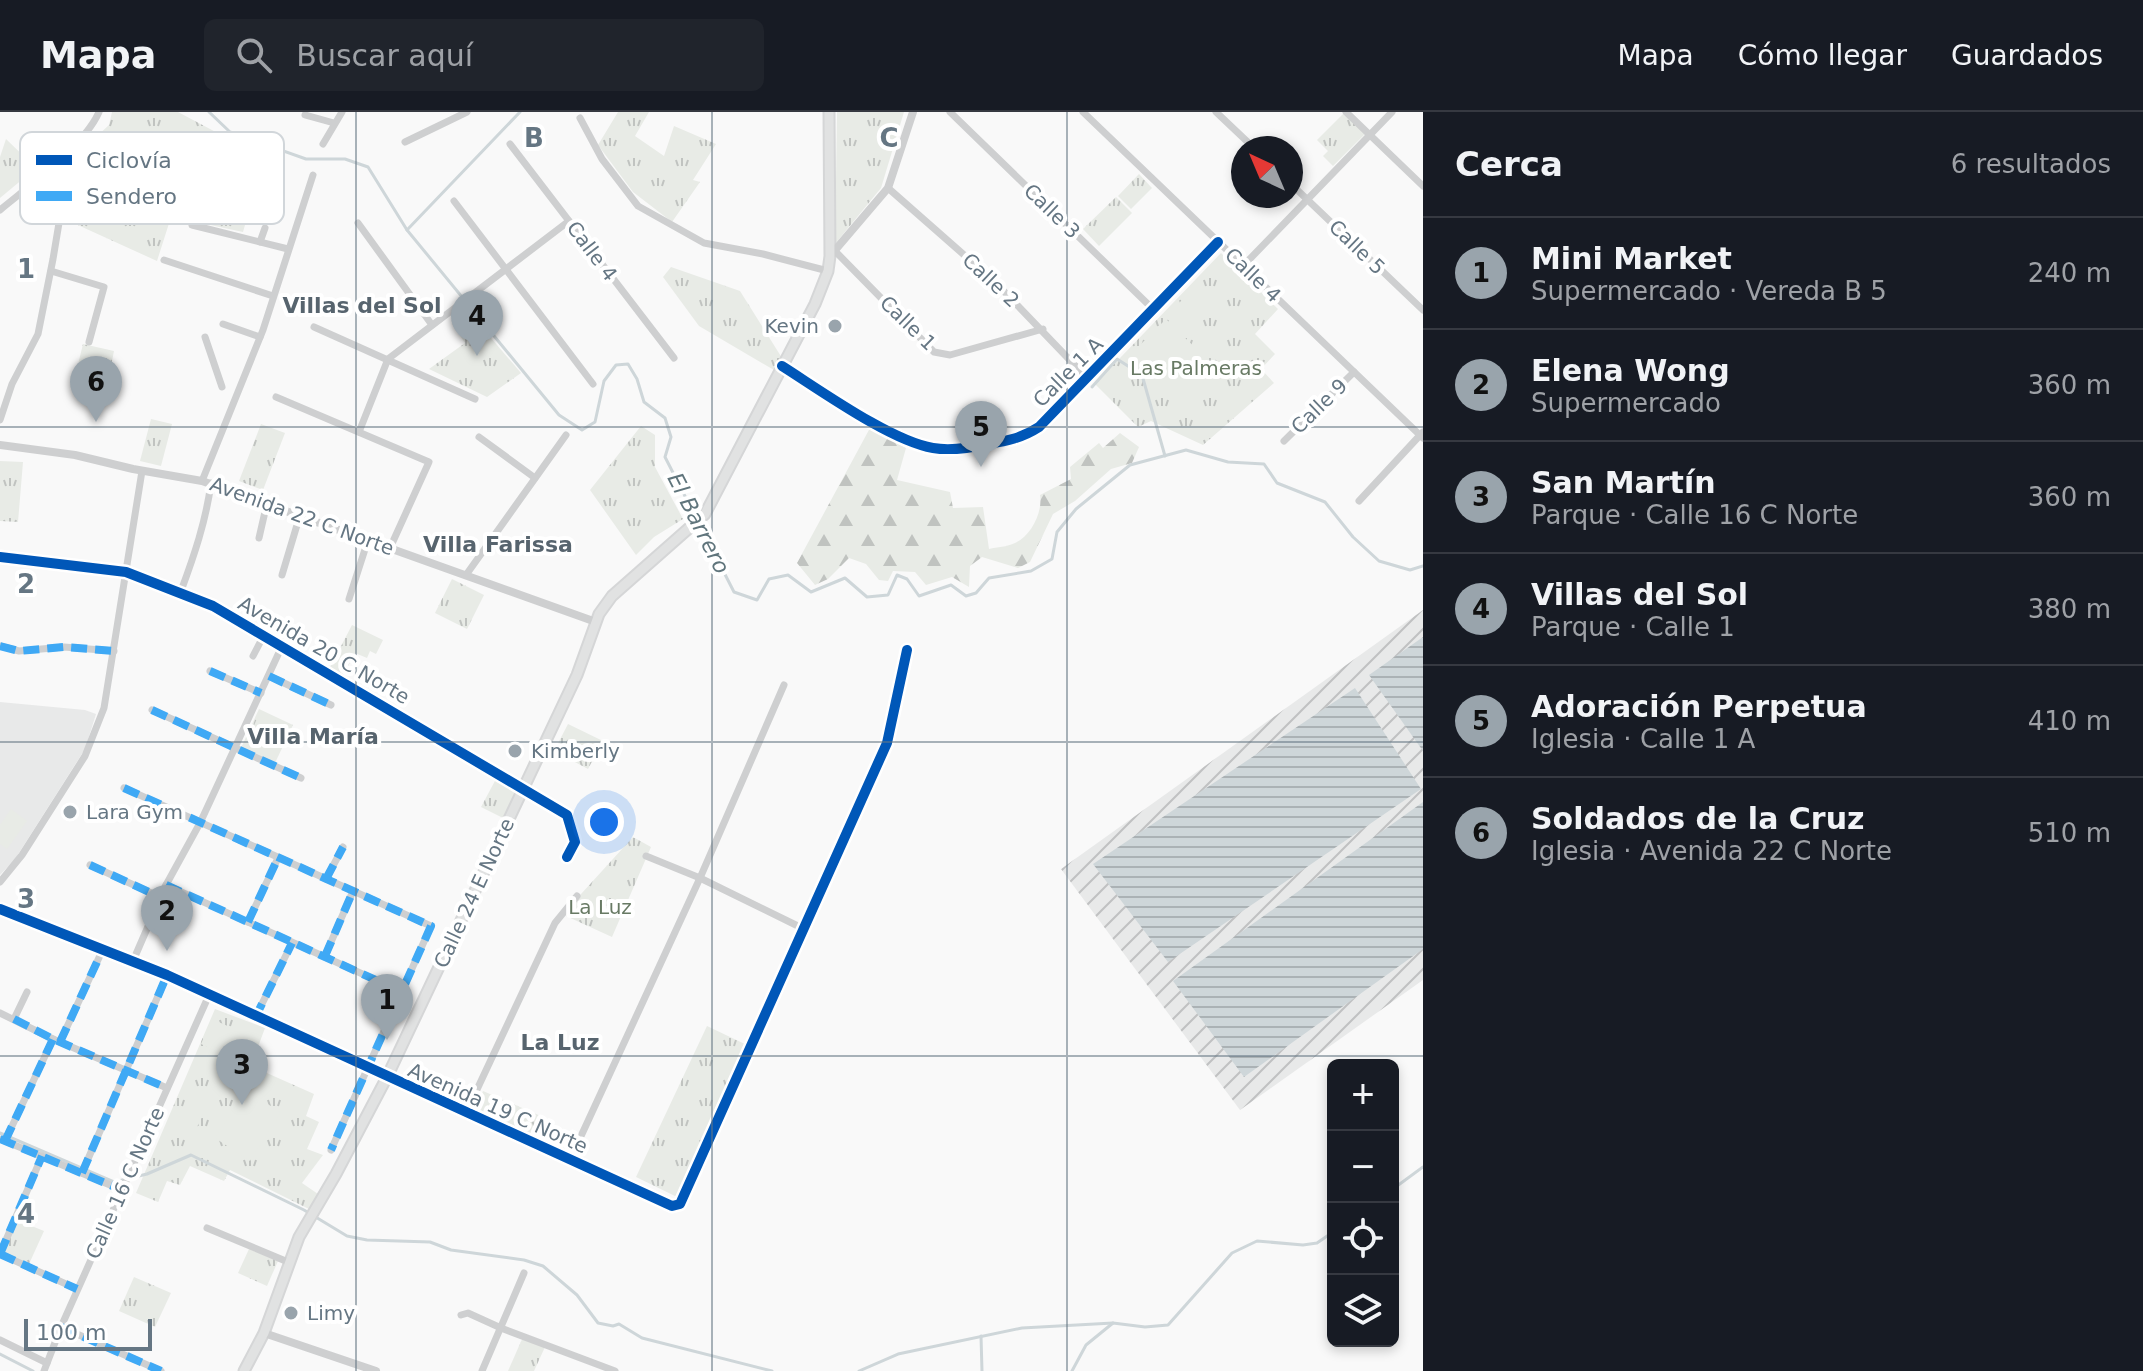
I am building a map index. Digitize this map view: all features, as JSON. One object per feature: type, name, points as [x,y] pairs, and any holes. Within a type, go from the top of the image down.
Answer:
[{"type":"main road","points":[[782,366],[815,304],[832,254],[829,112]]},
{"type":"main road","name":"Calle 24 E Norte","points":[[244,1371],[264,1333],[288,1262],[387,1077],[577,675],[596,622],[612,596],[702,517],[782,366]]},
{"type":"street","points":[[86,132],[99,112]]},
{"type":"street","points":[[323,144],[342,112]]},
{"type":"street","points":[[405,142],[467,112]]},
{"type":"street","points":[[832,254],[888,188],[913,112]]},
{"type":"street","name":"Calle 3","points":[[950,112],[1154,310]]},
{"type":"street","name":"Calle 4","points":[[1083,112],[1422,435]]},
{"type":"street","points":[[1216,112],[1241,136]]},
{"type":"street","points":[[1346,112],[1423,186]]},
{"type":"street","points":[[1243,266],[1392,112]]},
{"type":"street","points":[[305,115],[334,123]]},
{"type":"street","points":[[580,118],[602,159],[638,206],[704,243],[828,271]]},
{"type":"street","name":"Calle 4","points":[[510,144],[674,358]]},
{"type":"street","points":[[181,591],[207,511],[207,482],[260,337],[313,175]]},
{"type":"street","name":"Calle 2","points":[[888,188],[996,283],[1088,379]]},
{"type":"street","points":[[0,210],[20,193]]},
{"type":"street","name":"Calle 5","points":[[1303,196],[1423,310]]},
{"type":"street","points":[[454,201],[593,384]]},
{"type":"street","points":[[359,432],[388,359],[569,221]]},
{"type":"street","points":[[358,223],[432,325]]},
{"type":"street","points":[[0,420],[12,384],[38,334],[59,224]]},
{"type":"street","points":[[192,225],[288,249]]},
{"type":"street","points":[[260,242],[265,228]]},
{"type":"street","name":"Calle 1 A","points":[[782,366],[907,440],[935,448],[973,447],[1024,436],[1039,427],[1088,379],[1218,242]]},
{"type":"street","name":"Calle 1","points":[[832,254],[934,352],[950,355],[1043,329]]},
{"type":"street","points":[[164,260],[273,296]]},
{"type":"street","points":[[51,271],[104,287],[89,342]]},
{"type":"street","points":[[223,324],[260,337]]},
{"type":"street","points":[[314,327],[475,399]]},
{"type":"street","points":[[205,337],[222,387]]},
{"type":"street","name":"Calle 9","points":[[1284,441],[1354,372]]},
{"type":"street","points":[[276,397],[429,462],[390,548]]},
{"type":"street","points":[[466,575],[566,435]]},
{"type":"street","points":[[1359,501],[1422,435]]},
{"type":"street","points":[[479,437],[535,478]]},
{"type":"street","name":"Avenida 22 C Norte","points":[[0,445],[75,455],[207,482],[596,622]]},
{"type":"street","points":[[0,882],[22,855],[85,756],[104,708],[142,471]]},
{"type":"street","points":[[259,538],[267,503]]},
{"type":"street","points":[[282,575],[300,515]]},
{"type":"street","points":[[349,599],[368,540]]},
{"type":"street","name":"Avenida 20 C Norte","points":[[0,557],[126,572],[213,606],[567,815],[575,842],[567,857]]},
{"type":"street","points":[[253,656],[264,635]]},
{"type":"street","points":[[0,646],[19,651],[64,647],[114,651]]},
{"type":"street","points":[[133,961],[160,897],[236,749],[282,646]]},
{"type":"street","points":[[646,856],[700,878],[804,929],[887,743],[907,650]]},
{"type":"street","points":[[210,671],[261,693]]},
{"type":"street","points":[[269,676],[331,705]]},
{"type":"street","points":[[570,1160],[700,878],[784,685]]},
{"type":"street","points":[[152,710],[301,778]]},
{"type":"street","points":[[124,788],[431,926],[331,1150]]},
{"type":"street","points":[[326,879],[343,847]]},
{"type":"street","points":[[248,922],[278,858]]},
{"type":"street","points":[[90,865],[160,897]]},
{"type":"street","points":[[166,885],[400,991]]},
{"type":"street","points":[[325,956],[353,891]]},
{"type":"street","points":[[466,1113],[555,923],[577,896]]},
{"type":"street","name":"Avenida 19 C Norte","points":[[0,909],[167,975],[255,1018],[672,1206],[680,1204],[804,929]]},
{"type":"street","points":[[255,1018],[292,943]]},
{"type":"street","points":[[103,949],[3,1140],[124,1188]]},
{"type":"street","points":[[82,1173],[167,975]]},
{"type":"street","points":[[14,1019],[27,992]]},
{"type":"street","name":"Calle 16 C Norte","points":[[46,1367],[77,1289],[209,995]]},
{"type":"street","points":[[0,1013],[167,1088]]},
{"type":"street","points":[[42,1156],[0,1254],[77,1289]]},
{"type":"street","points":[[207,1228],[288,1262]]},
{"type":"street","points":[[482,1371],[524,1273]]},
{"type":"street","points":[[461,1315],[468,1313],[615,1371]]},
{"type":"street","points":[[61,1327],[161,1371]]},
{"type":"street","points":[[264,1333],[376,1371]]},
{"type":"street","points":[[0,1340],[46,1367]]},
{"type":"shaded area","points":[[1423,610],[1423,980],[1240,1110],[1061,869]]},
{"type":"shaded area","points":[[1423,637],[1423,751],[1369,675]]},
{"type":"shaded area","points":[[1355,688],[1421,789],[1168,962],[1093,864]]},
{"type":"shaded area","points":[[0,702],[85,710],[96,714],[85,749],[15,859],[0,875]]},
{"type":"shaded area","points":[[1423,802],[1423,949],[1244,1077],[1173,981]]},
{"type":"green space","points":[[112,112],[178,112],[216,132],[101,132],[109,125]]},
{"type":"green space","points":[[618,112],[649,112],[635,136],[664,156],[674,126],[716,144],[693,180],[700,182],[672,222],[633,192],[598,145]]},
{"type":"green space","points":[[837,112],[904,112],[881,188],[835,244]]},
{"type":"green space","points":[[1344,113],[1365,134],[1333,166],[1323,156],[1328,151],[1317,140]]},
{"type":"green space","points":[[6,139],[20,153],[20,181],[0,198],[0,157]]},
{"type":"green space","points":[[1139,174],[1152,188],[1131,209],[1118,196]]},
{"type":"green space","points":[[1116,197],[1132,213],[1099,246],[1083,229]]},
{"type":"green space","points":[[76,224],[169,224],[157,261]]},
{"type":"green space","points":[[206,224],[245,224],[243,232]]},
{"type":"green space","name":"Las Palmeras","points":[[1221,253],[1278,309],[1255,334],[1275,354],[1261,369],[1274,383],[1203,445],[1151,421],[1138,427],[1095,384]]},
{"type":"green space","points":[[671,267],[740,291],[782,358],[774,370],[699,326],[663,277]]},
{"type":"green space","points":[[1193,288],[1205,299],[1181,325],[1169,314]]},
{"type":"green space","name":"Villas del Sol","points":[[468,311],[521,373],[487,397],[429,369],[465,343],[452,324]]},
{"type":"green space","points":[[1166,319],[1221,373],[1184,410],[1130,355]]},
{"type":"green space","points":[[83,344],[114,351],[107,386],[99,383],[94,387],[74,381]]},
{"type":"green space","points":[[151,419],[172,424],[161,466],[140,461]]},
{"type":"green space","points":[[261,424],[285,433],[263,490],[239,481]]},
{"type":"green space","points":[[641,426],[655,435],[655,467],[683,519],[654,537],[636,555],[590,490]]},
{"type":"green space","points":[[870,428],[906,448],[897,480],[950,492],[953,508],[983,507],[989,549],[1021,540],[1038,516],[1040,495],[1071,479],[1070,467],[1099,443],[1103,448],[1120,433],[1139,447],[1132,463],[1111,469],[1075,501],[1053,514],[1030,562],[1018,568],[982,557],[970,566],[969,587],[952,577],[926,585],[915,572],[893,571],[888,581],[879,580],[866,564],[849,558],[828,579],[815,585],[797,563]]},
{"type":"green space","points":[[0,461],[23,462],[18,522],[0,521]]},
{"type":"green space","points":[[452,579],[484,595],[467,629],[435,613]]},
{"type":"green space","points":[[352,625],[383,640],[376,654],[370,651],[367,658],[355,653],[342,678],[328,671]]},
{"type":"green space","points":[[259,709],[293,725],[275,763],[241,748]]},
{"type":"green space","points":[[258,716],[289,729],[281,748],[250,735]]},
{"type":"green space","points":[[568,724],[603,741],[588,769],[554,751]]},
{"type":"green space","points":[[496,779],[518,791],[503,818],[481,807]]},
{"type":"green space","points":[[11,809],[27,821],[7,849],[0,844],[0,825]]},
{"type":"green space","name":"La Luz","points":[[633,837],[651,847],[612,937],[566,916],[573,907],[571,905]]},
{"type":"green space","points":[[215,1009],[265,1028],[251,1066],[314,1094],[306,1116],[319,1122],[307,1149],[323,1155],[302,1183],[318,1194],[311,1210],[230,1170],[224,1181],[190,1166],[180,1185],[167,1181],[158,1202],[136,1193]]},
{"type":"green space","points":[[212,1019],[259,1040],[247,1065],[201,1044]]},
{"type":"green space","points":[[707,1026],[749,1046],[677,1197],[636,1177]]},
{"type":"green space","points":[[194,1086],[213,1095],[196,1129],[178,1120]]},
{"type":"green space","points":[[247,1090],[281,1113],[250,1161],[215,1138]]},
{"type":"green space","points":[[483,1091],[543,1117],[535,1135],[476,1108]]},
{"type":"green space","points":[[17,1220],[44,1231],[29,1264],[3,1252]]},
{"type":"green space","points":[[249,1249],[278,1261],[267,1286],[238,1273]]},
{"type":"green space","points":[[134,1277],[171,1293],[155,1327],[119,1311]]},
{"type":"green space","points":[[523,1337],[545,1347],[534,1371],[508,1371]]},
{"type":"waterway","name":"El Barrero","points":[[209,112],[230,132]]},
{"type":"waterway","points":[[407,230],[520,112]]},
{"type":"waterway","name":"El Barrero","points":[[284,151],[306,159],[345,159],[368,167],[407,230],[559,415],[582,430],[595,422],[604,381],[616,365],[628,364],[637,379],[644,402],[665,418],[671,437],[665,457],[734,592],[757,600],[769,579],[788,575],[811,592],[845,578],[867,597],[888,595],[897,575],[907,579],[919,596],[951,585],[966,596],[976,593],[989,578],[1031,571],[1052,559],[1057,532],[1076,509],[1130,465],[1186,450],[1228,462],[1264,464],[1277,483],[1325,502],[1353,537],[1379,561],[1410,570],[1423,566]]},
{"type":"waterway","points":[[1092,387],[1117,359],[1142,375],[1165,456]]},
{"type":"waterway","points":[[0,1133],[114,1182],[147,1174],[191,1155],[304,1210],[347,1236],[367,1240],[430,1242],[451,1250],[524,1260],[543,1266],[577,1295],[598,1323],[619,1324],[642,1338],[772,1371]]},
{"type":"waterway","points":[[1399,1185],[1423,1167]]},
{"type":"waterway","points":[[859,1371],[898,1354],[1022,1328],[1113,1323],[1145,1327],[1168,1325],[1232,1253],[1257,1241],[1303,1245],[1317,1243],[1327,1236]]},
{"type":"waterway","points":[[1072,1371],[1086,1345],[1113,1323]]},
{"type":"waterway","points":[[981,1336],[982,1371]]},
{"type":"waterway","points":[[0,1354],[33,1371]]},
{"type":"marked path","points":[[0,646],[19,651],[64,647],[114,651]]},
{"type":"marked path","points":[[210,671],[261,693]]},
{"type":"marked path","points":[[269,676],[331,705]]},
{"type":"marked path","points":[[152,710],[301,778]]},
{"type":"marked path","points":[[124,788],[431,926],[331,1150]]},
{"type":"marked path","points":[[326,879],[343,847]]},
{"type":"marked path","points":[[248,922],[278,858]]},
{"type":"marked path","points":[[90,865],[160,897]]},
{"type":"marked path","points":[[166,885],[400,991]]},
{"type":"marked path","points":[[325,956],[353,891]]},
{"type":"marked path","points":[[255,1018],[292,943]]},
{"type":"marked path","points":[[60,1042],[103,949]]},
{"type":"marked path","points":[[82,1173],[167,975]]},
{"type":"marked path","points":[[14,1019],[167,1088]]},
{"type":"marked path","points":[[5,1141],[53,1039]]},
{"type":"marked path","points":[[0,1139],[122,1190]]},
{"type":"marked path","points":[[0,1254],[42,1156]]},
{"type":"marked path","points":[[0,1254],[77,1289]]},
{"type":"marked path","points":[[61,1327],[161,1371]]},
{"type":"cycle path","points":[[782,366],[856,413],[916,443],[954,449],[1014,438],[1039,427],[1218,242]]},
{"type":"cycle path","points":[[0,557],[126,572],[213,606],[567,815],[575,842],[567,857]]},
{"type":"cycle path","points":[[0,909],[167,975],[672,1206],[680,1204],[887,743],[907,650]]},
{"type":"place","name":"Kevin","points":[[835,326]]},
{"type":"place","name":"Villas del Sol","points":[[477,356]]},
{"type":"place","name":"Soldados de la Cruz","points":[[96,422]]},
{"type":"place","name":"Adoración Perpetua","points":[[981,467]]},
{"type":"place","name":"Kimberly","points":[[515,751]]},
{"type":"place","name":"Lara Gym","points":[[70,812]]},
{"type":"place","name":"Elena Wong","points":[[167,951]]},
{"type":"place","name":"Mini Market","points":[[387,1040]]},
{"type":"place","name":"San Martín","points":[[242,1105]]},
{"type":"place","name":"Limy","points":[[291,1313]]},
{"type":"district","name":"Villas del Sol","points":[[362,305]]},
{"type":"district","name":"Villa Farissa","points":[[498,544]]},
{"type":"district","name":"Villa María","points":[[313,736]]},
{"type":"district","name":"La Luz","points":[[560,1042]]}]
